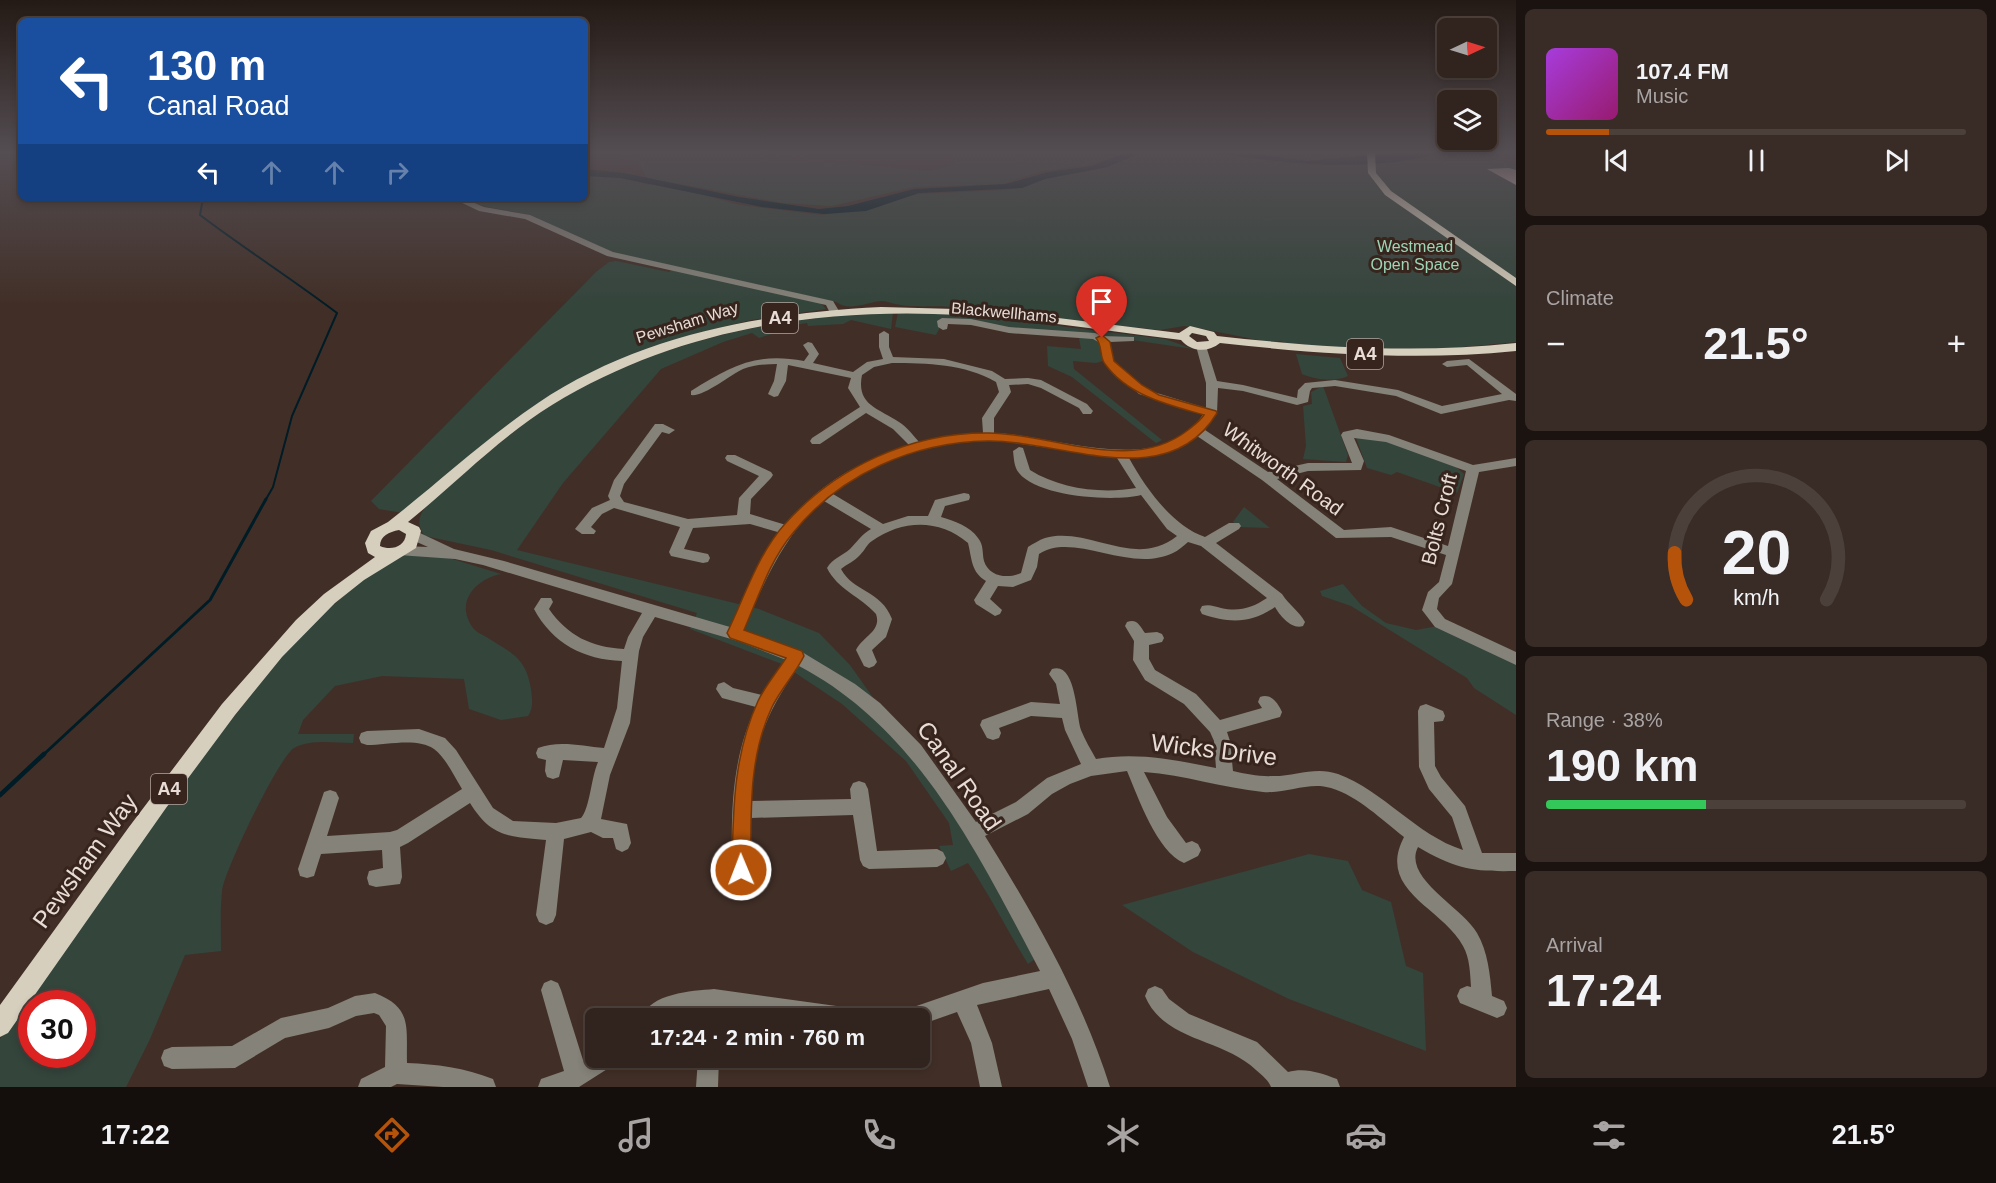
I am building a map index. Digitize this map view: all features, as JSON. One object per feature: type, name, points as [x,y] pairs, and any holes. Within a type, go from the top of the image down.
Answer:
[{"type":"main road","points":[[1403,204],[1516,283]]},
{"type":"main road","name":"Pewsham Way","points":[[393,526],[509,430],[546,404],[599,374],[649,352],[700,335],[763,321],[834,311],[933,310],[1183,337]]},
{"type":"main road","name":"A4","points":[[1201,346],[1183,337],[1186,330],[1195,329],[1205,332],[1215,339],[1318,351],[1370,354],[1444,354],[1516,347]]},
{"type":"main road","points":[[1201,346],[1214,344],[1215,339]]},
{"type":"main road","name":"Pewsham Way","points":[[413,532],[426,501]]},
{"type":"main road","points":[[393,526],[413,532]]},
{"type":"main road","name":"A4","points":[[373,549],[372,540],[375,536],[393,526]]},
{"type":"main road","name":"A4","points":[[397,553],[412,544],[413,532]]},
{"type":"main road","points":[[373,549],[383,555],[397,553]]},
{"type":"main road","name":"Pewsham Way","points":[[361,572],[373,549]]},
{"type":"main road","name":"Pewsham Way","points":[[0,1025],[125,848],[237,698],[301,624],[361,572],[397,553]]},
{"type":"street","points":[[471,204],[527,217],[610,254],[830,303],[834,311]]},
{"type":"street","name":"Blackwellhams","points":[[943,327],[942,321],[954,320],[1009,330],[1059,332],[1103,339],[1130,339]]},
{"type":"street","points":[[885,334],[884,347],[888,359]]},
{"type":"street","points":[[1103,339],[1109,362],[1143,392],[1211,413]]},
{"type":"street","points":[[807,365],[814,354],[808,345]]},
{"type":"street","points":[[735,633],[771,556],[787,530],[823,494],[858,471],[916,446],[949,440],[990,437],[1122,455],[1167,448],[1198,431],[1211,413],[1214,401],[1212,384],[1201,346]]},
{"type":"street","points":[[916,446],[900,428],[867,408],[857,396],[854,384],[856,376],[867,365],[888,359],[921,360],[990,374],[1003,382],[1025,379],[1035,381],[1088,408]]},
{"type":"street","points":[[1448,364],[1481,361]]},
{"type":"street","points":[[703,390],[745,365],[783,362],[856,376]]},
{"type":"street","points":[[778,391],[783,362]]},
{"type":"street","points":[[1469,362],[1513,397]]},
{"type":"street","points":[[990,437],[985,422],[1005,392],[1003,382]]},
{"type":"street","points":[[1212,384],[1243,388],[1300,402],[1304,399],[1304,390],[1309,385],[1335,383],[1398,393],[1441,410],[1513,397]]},
{"type":"street","points":[[816,441],[867,408]]},
{"type":"street","points":[[663,427],[618,483],[614,493],[616,502],[629,510],[688,524],[743,518],[758,520],[787,530]]},
{"type":"street","name":"Whitworth Road","points":[[1198,431],[1266,477],[1341,535],[1391,532],[1451,552]]},
{"type":"street","points":[[1266,477],[1308,466],[1357,467],[1358,461],[1348,437],[1348,434],[1354,433],[1389,439],[1472,469]]},
{"type":"street","points":[[1122,455],[1132,474],[1167,521],[1186,536],[1206,543],[1277,598],[1298,622]]},
{"type":"street","points":[[1016,457],[1023,469],[1030,475],[1076,492],[1124,494],[1145,490]]},
{"type":"street","points":[[731,458],[770,476],[745,498],[743,518]]},
{"type":"street","name":"Bolts Croft","points":[[1516,462],[1509,465],[1472,469],[1473,475],[1444,584],[1433,596],[1429,612],[1436,621],[1462,640],[1516,659]]},
{"type":"street","points":[[823,494],[882,529]]},
{"type":"street","points":[[933,520],[940,503],[962,501]]},
{"type":"street","points":[[583,529],[597,511],[616,502]]},
{"type":"street","points":[[869,662],[864,650],[881,633],[884,626],[883,616],[871,599],[841,582],[834,568],[856,551],[867,537],[882,529],[914,520],[933,520],[956,527],[971,537],[976,544],[979,566],[985,574],[995,580],[1021,579],[1029,572],[1033,551],[1047,543],[1065,542],[1103,554],[1160,554],[1175,548],[1186,536]]},
{"type":"street","points":[[688,524],[673,551],[703,558]]},
{"type":"street","points":[[1206,543],[1232,530]]},
{"type":"street","name":"Canal Road","points":[[413,532],[455,554]]},
{"type":"street","name":"Canal Road","points":[[397,553],[455,554],[491,562],[735,633],[797,656],[855,692],[896,728],[923,760],[972,833],[1055,978],[1089,1049],[1100,1087]]},
{"type":"street","points":[[995,580],[981,600],[995,610]]},
{"type":"street","points":[[1217,616],[1243,617],[1256,613],[1277,598]]},
{"type":"street","points":[[538,606],[557,632],[570,642],[599,653],[629,655]]},
{"type":"street","points":[[590,823],[607,756],[622,724],[629,655],[641,622],[652,610]]},
{"type":"street","points":[[1132,626],[1141,640],[1141,660],[1150,675],[1190,699],[1217,728],[1222,741],[1225,776]]},
{"type":"street","points":[[1141,640],[1157,638]]},
{"type":"street","points":[[737,864],[747,756],[766,703],[797,656]]},
{"type":"street","points":[[1064,678],[1073,730],[1092,768]]},
{"type":"street","points":[[726,695],[766,703]]},
{"type":"street","points":[[1217,728],[1274,712],[1266,702]]},
{"type":"street","points":[[993,733],[988,725],[1031,709],[1068,711]]},
{"type":"street","points":[[1437,716],[1426,711],[1427,767],[1435,783],[1459,812],[1478,863]]},
{"type":"street","points":[[374,742],[419,736],[434,740],[450,755],[487,814],[502,825],[521,830],[556,832],[574,830],[590,823],[603,829],[625,834]]},
{"type":"street","points":[[553,771],[550,753],[607,756]]},
{"type":"street","points":[[1133,765],[1162,827],[1189,856]]},
{"type":"street","name":"Wicks Drive","points":[[972,833],[1028,805],[1049,786],[1092,768],[1133,765],[1178,767],[1276,785],[1317,776],[1328,778],[1348,787],[1414,836],[1449,856],[1478,863],[1516,862]]},
{"type":"street","points":[[315,845],[390,841],[425,824],[472,792]]},
{"type":"street","points":[[307,869],[330,798]]},
{"type":"street","points":[[741,810],[860,798],[870,867],[928,862]]},
{"type":"street","points":[[546,915],[556,832]]},
{"type":"street","points":[[1414,836],[1406,851],[1404,862],[1408,872],[1421,889],[1456,920],[1470,939],[1477,959],[1482,1002]]},
{"type":"street","points":[[390,841],[392,877]]},
{"type":"street","points":[[930,1012],[963,1002],[983,993],[1055,978]]},
{"type":"street","points":[[551,990],[577,1077]]},
{"type":"street","points":[[1155,996],[1170,1015],[1243,1046],[1263,1061],[1283,1086],[1294,1080],[1305,1079],[1329,1087]]},
{"type":"street","points":[[666,1008],[681,1002],[708,1008]]},
{"type":"street","points":[[963,1002],[974,1019],[981,1037],[991,1087]]},
{"type":"street","points":[[172,1058],[235,1057],[281,1028],[329,1018],[355,1006],[375,1003],[386,1008],[396,1023],[396,1073]]},
{"type":"street","points":[[549,1087],[577,1077],[590,1068]]},
{"type":"street","points":[[707,1087],[708,1068]]},
{"type":"street","points":[[369,1087],[396,1073],[438,1075],[485,1087]]},
{"type":"green space","name":"Westmead Open Space","points":[[477,204],[735,204],[822,215],[874,204],[1516,204],[1516,342],[1410,352],[1288,344],[1280,341],[1273,343],[1184,326],[1160,330],[951,307],[903,305],[883,301],[849,306],[612,253],[526,214]]},
{"type":"green space","points":[[795,204],[842,204],[832,206]]},
{"type":"green space","points":[[616,261],[669,272],[673,269],[820,302],[826,309],[751,320],[703,332],[569,387],[403,513],[379,509],[371,501],[596,272],[609,262]]},
{"type":"green space","points":[[898,312],[969,315],[1165,339],[1193,349],[1098,335],[1103,361],[1096,363],[1073,361],[1074,369],[1162,440],[1156,443],[1072,377],[1048,366],[1047,346],[1081,349],[1078,333],[1014,329],[945,318],[936,335],[895,327]]},
{"type":"green space","points":[[893,313],[891,329],[851,320],[843,324],[808,326],[807,323],[777,328],[778,332],[759,338],[752,333],[723,342],[661,369],[563,483],[517,550],[759,609],[819,633],[850,665],[939,791],[1021,927],[1035,959],[1028,964],[968,863],[951,871],[939,846],[953,845],[949,823],[906,761],[842,704],[782,664],[690,629],[697,613],[491,550],[425,536],[420,528],[419,520],[422,512],[433,498],[513,432],[551,405],[589,383],[672,349],[716,336],[805,320]]},
{"type":"green space","points":[[1296,354],[1340,358],[1348,376],[1325,379],[1302,374]]},
{"type":"green space","points":[[1323,386],[1348,455],[1346,462],[1303,459],[1306,446],[1303,406],[1312,404],[1311,392]]},
{"type":"green space","points":[[1355,435],[1374,437],[1455,466],[1464,474],[1457,493],[1397,472],[1391,475],[1367,468]]},
{"type":"green space","points":[[1244,507],[1270,528],[1239,527],[1233,522]]},
{"type":"green space","points":[[414,554],[446,557],[501,574],[476,586],[470,593],[466,609],[474,629],[511,653],[522,663],[531,689],[532,706],[528,716],[501,720],[469,709],[464,679],[382,676],[335,686],[303,720],[298,734],[354,734],[353,743],[323,742],[300,745],[294,748],[277,771],[253,815],[225,879],[221,898],[221,951],[185,955],[150,1039],[126,1087],[0,1087],[0,1039],[18,1013],[18,1068],[96,1068],[96,990],[34,990],[153,820],[290,645],[365,576],[398,557]]},
{"type":"green space","points":[[1343,584],[1362,606],[1386,623],[1416,630],[1438,626],[1516,664],[1516,715],[1474,688],[1467,678],[1351,606],[1322,596],[1320,591]]},
{"type":"green space","points":[[1309,854],[1348,861],[1362,890],[1391,902],[1406,966],[1423,973],[1426,1051],[1289,999],[1193,952],[1122,905]]},
{"type":"water","points":[[746,204],[784,204],[819,209],[887,204],[866,211],[825,214]]},
{"type":"waterway","points":[[202,204],[200,215],[337,313],[292,416],[273,487],[265,501]]},
{"type":"waterway","points":[[42,756],[210,600],[266,499]]},
{"type":"waterway","points":[[0,795],[44,754]]},
{"type":"route","points":[[741,870],[742,793],[750,744],[766,703],[797,656],[735,633],[771,556],[787,530],[808,508],[851,474],[916,446],[949,440],[990,437],[1035,441],[1093,453],[1135,454],[1167,448],[1198,431],[1206,422],[1211,413],[1155,397],[1138,388],[1109,362],[1102,338]]}]
